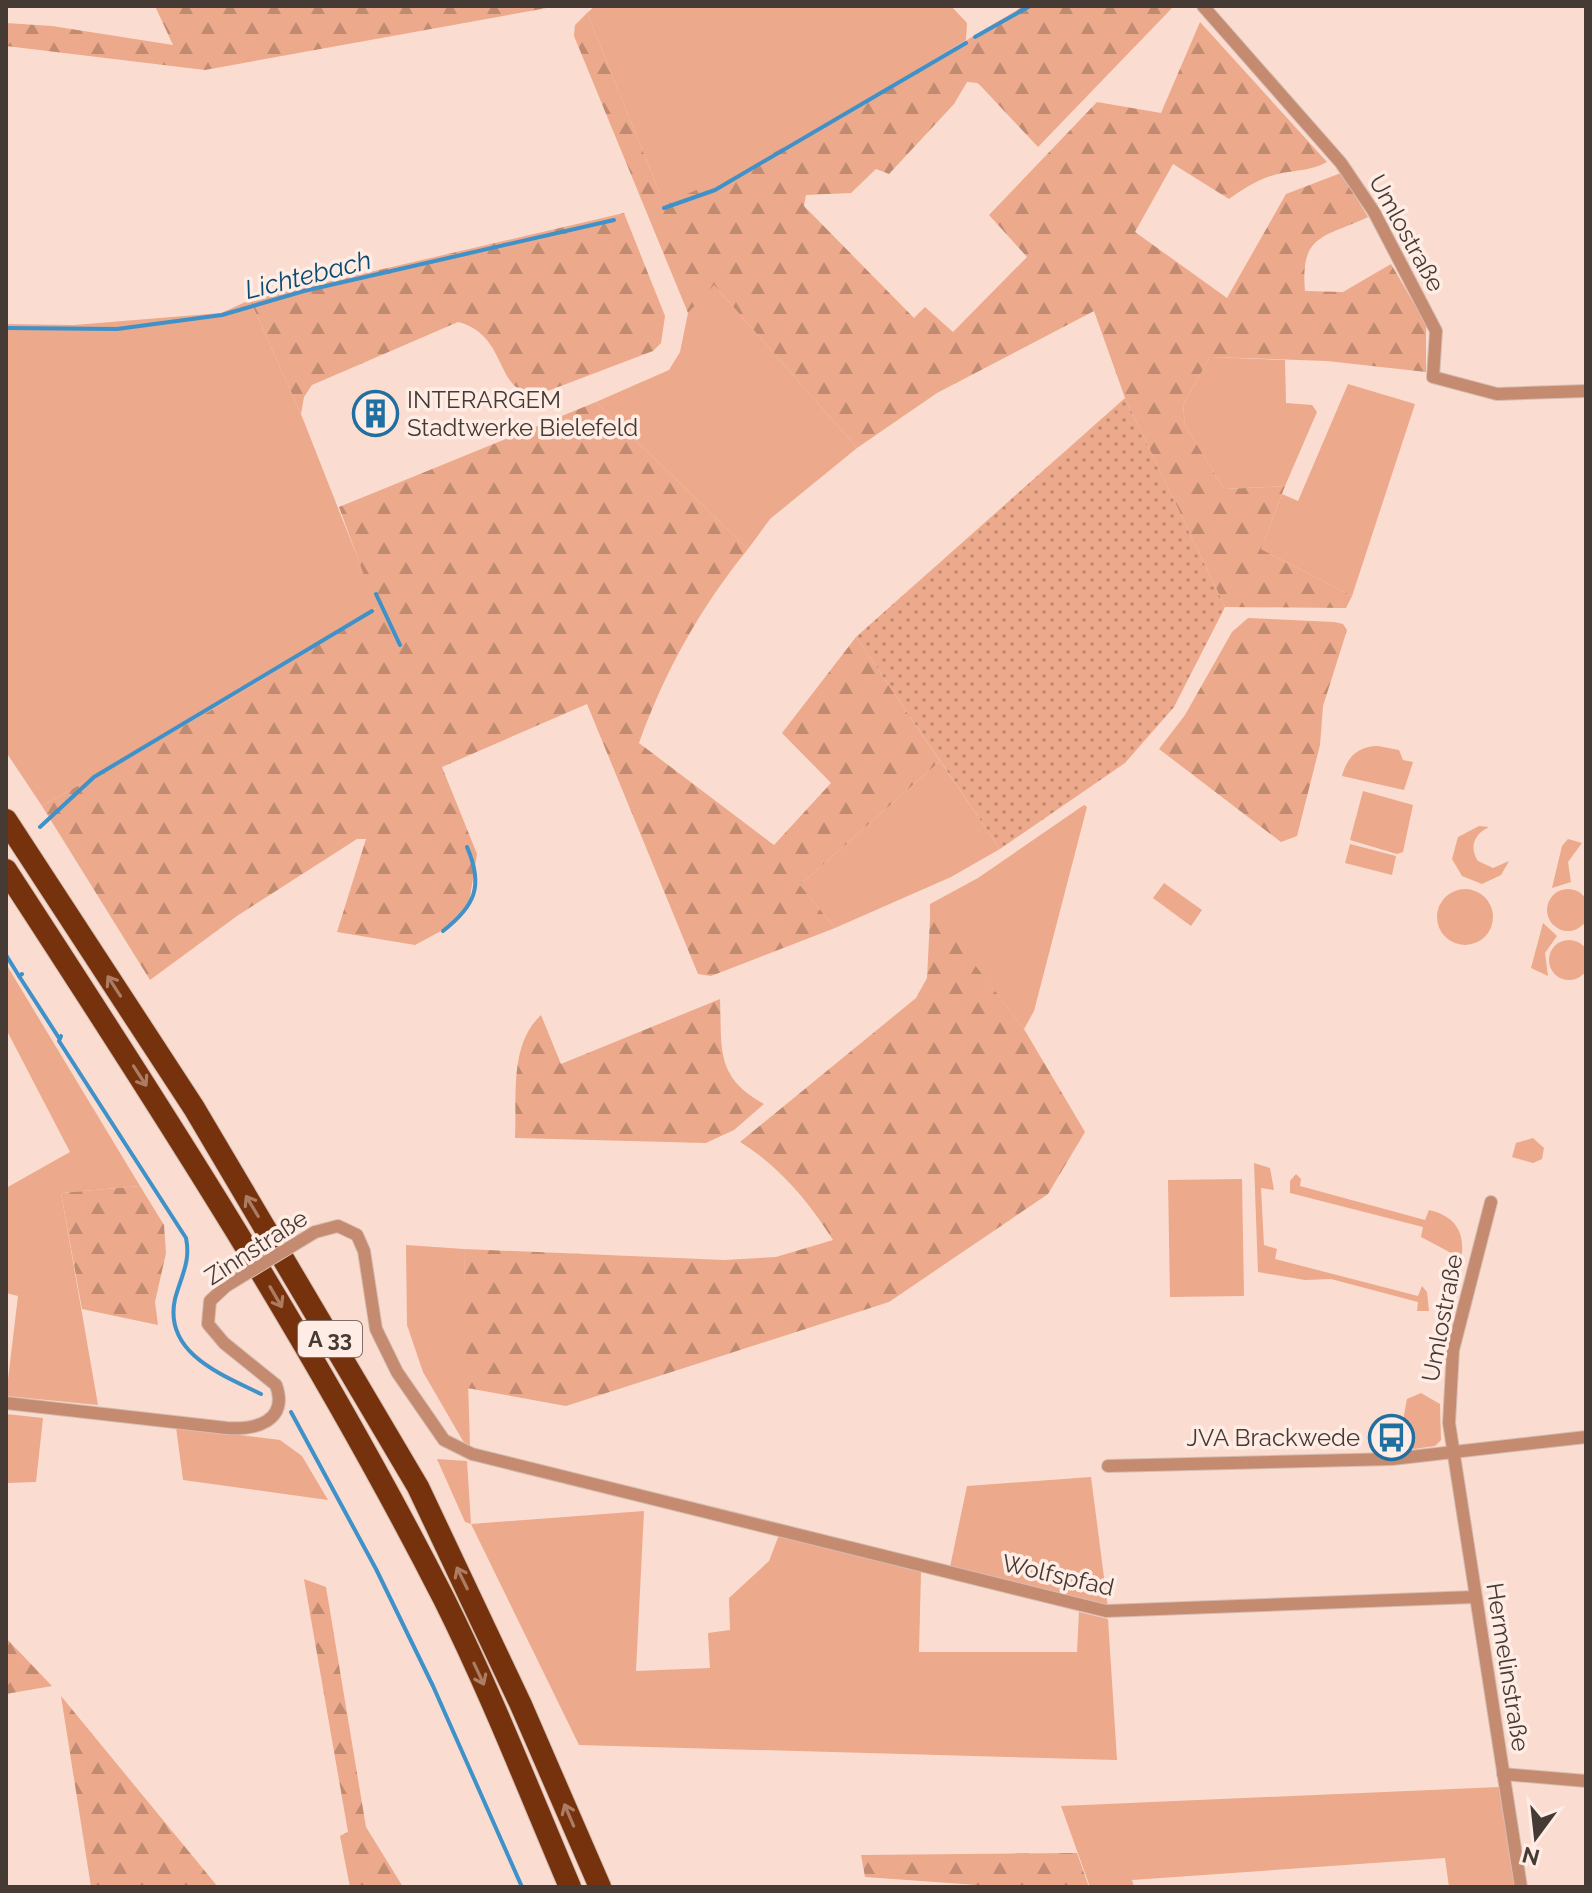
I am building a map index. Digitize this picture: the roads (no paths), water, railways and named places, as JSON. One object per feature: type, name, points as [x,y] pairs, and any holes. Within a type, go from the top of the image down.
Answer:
[{"type":"highway","name":"A 33","points":[[6,820],[194,1108],[418,1487],[521,1705],[600,1887]]},
{"type":"highway","name":"A 33","points":[[6,870],[215,1191],[388,1493],[483,1682],[570,1887]]},
{"type":"street","name":"Umlostraße","points":[[1203,6],[1341,163],[1374,212],[1436,331],[1433,377],[1497,394],[1586,391]]},
{"type":"street","name":"Umlostraße","points":[[1452,1453],[1448,1395],[1451,1364],[1491,1202]]},
{"type":"street","name":"Zinnstraße","points":[[6,1403],[227,1428],[264,1426],[273,1418],[279,1405],[276,1385],[224,1343],[208,1324],[210,1301],[226,1286],[315,1232],[338,1226],[357,1235],[364,1251],[376,1329],[384,1348],[426,1418],[450,1445],[472,1454],[689,1507]]},
{"type":"street","points":[[1108,1466],[1346,1461],[1452,1453],[1586,1437]]},
{"type":"street","name":"Hermelinstraße","points":[[1452,1453],[1521,1887]]},
{"type":"street","name":"Wolfspfad","points":[[689,1507],[1106,1611],[1474,1597]]},
{"type":"street","points":[[1503,1774],[1586,1781]]},
{"type":"waterway","name":"Lichtebach","points":[[975,37],[1030,6]]},
{"type":"waterway","name":"Lichtebach","points":[[664,208],[715,190],[966,43]]},
{"type":"waterway","name":"Lichtebach","points":[[6,328],[117,329],[222,315],[304,291],[614,220]]},
{"type":"waterway","points":[[376,594],[400,645]]},
{"type":"waterway","points":[[40,827],[94,777],[372,611]]},
{"type":"waterway","points":[[443,931],[463,913],[473,894],[475,873],[467,847]]},
{"type":"waterway","points":[[6,955],[19,976]]},
{"type":"waterway","points":[[22,974],[19,976],[59,1038]]},
{"type":"waterway","points":[[61,1036],[59,1041],[186,1238],[186,1262],[175,1299],[174,1318],[178,1334],[199,1360],[261,1394]]},
{"type":"waterway","points":[[291,1412],[376,1569],[433,1686],[522,1887]]},
{"type":"place","name":"INTERARGEM Stadtwerke Bielefeld","points":[[376,413]]},
{"type":"place","name":"JVA Brackwede","points":[[1391,1437]]}]
